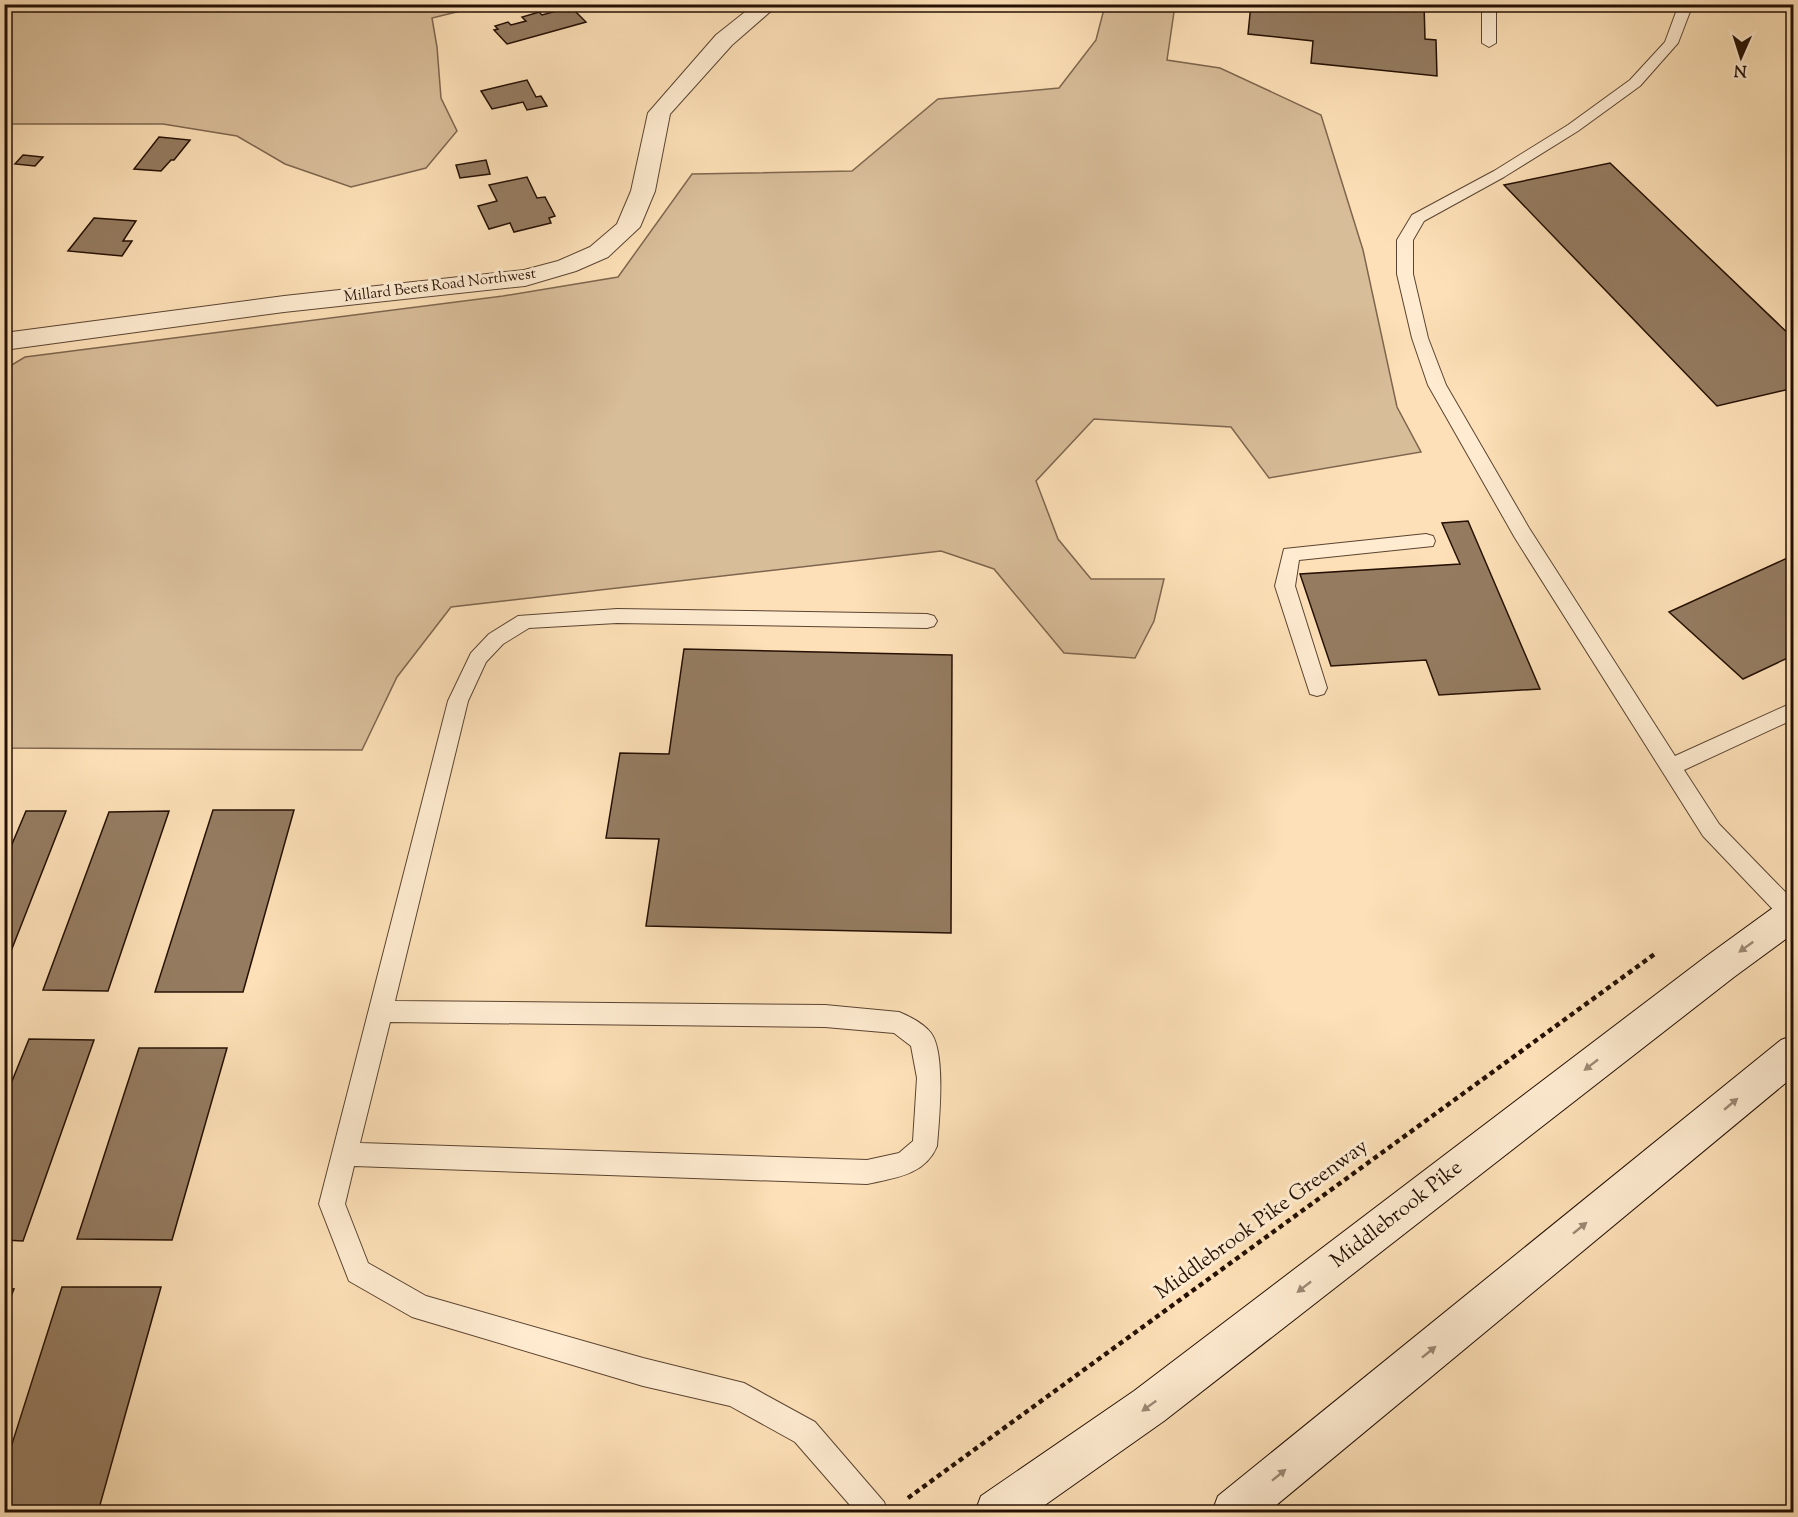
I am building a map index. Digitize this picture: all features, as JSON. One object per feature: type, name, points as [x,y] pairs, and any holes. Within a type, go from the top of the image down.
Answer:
[{"type":"main road","name":"Millard Beets Road Northwest","points":[[4,342],[284,304],[525,278],[578,262],[599,252],[628,226],[643,191],[659,113],[724,40],[769,4]]},
{"type":"main road","name":"Middlebrook Pike","points":[[997,1512],[1149,1406],[1720,966],[1793,914]]},
{"type":"main road","points":[[1234,1512],[1794,1052]]},
{"type":"lane","points":[[1489,43],[1490,4]]},
{"type":"lane","points":[[1686,4],[1671,43],[1635,83],[1573,128],[1499,174],[1418,218],[1405,240],[1405,274],[1420,338],[1437,385],[1522,533],[1711,830],[1793,914]]},
{"type":"lane","points":[[1317,688],[1285,586],[1291,554],[1426,541]]},
{"type":"lane","points":[[874,1512],[805,1432],[734,1393],[643,1372],[422,1308],[358,1272],[332,1204],[458,702],[478,658],[496,639],[525,621],[617,616],[927,621]]},
{"type":"lane","points":[[1671,767],[1794,710]]},
{"type":"lane","points":[[345,1154],[867,1172],[906,1164],[925,1146],[929,1078],[922,1040],[899,1023],[825,1016],[381,1011]]},
{"type":"path","name":"Middlebrook Pike Greenway","points":[[898,1506],[1656,953]]},
{"type":"shaded area","points":[[5,5],[485,5],[432,18],[441,98],[457,131],[426,168],[351,187],[285,164],[237,136],[163,124],[5,124]]},
{"type":"shaded area","points":[[1105,5],[1175,5],[1167,60],[1220,68],[1321,115],[1363,250],[1397,407],[1421,452],[1269,478],[1231,427],[1094,419],[1036,481],[1058,539],[1091,579],[1164,579],[1154,621],[1135,658],[1064,653],[994,569],[941,551],[451,607],[397,677],[362,750],[5,748],[5,369],[25,357],[503,296],[618,277],[692,174],[852,171],[938,99],[1059,88],[1096,40]]},
{"type":"building","points":[[1251,4],[1424,4],[1425,39],[1436,40],[1437,76],[1311,63],[1313,41],[1248,34]]},
{"type":"building","points":[[571,7],[586,22],[507,44],[494,30],[498,29],[495,26],[508,22],[511,25],[526,21],[522,17],[539,12],[542,15]]},
{"type":"building","points":[[527,80],[536,97],[541,96],[547,106],[527,110],[523,102],[492,109],[481,91]]},
{"type":"building","points":[[159,137],[190,140],[174,160],[171,160],[161,171],[134,169]]},
{"type":"building","points":[[23,155],[43,157],[35,166],[15,164]]},
{"type":"building","points":[[486,160],[490,174],[460,178],[456,165]]},
{"type":"building","points":[[1610,163],[1794,339],[1794,388],[1717,406],[1504,185]]},
{"type":"building","points":[[527,177],[537,198],[545,197],[555,216],[549,218],[551,223],[514,232],[510,223],[489,229],[478,206],[497,201],[489,185]]},
{"type":"building","points":[[94,218],[136,221],[123,241],[132,241],[122,256],[68,251]]},
{"type":"building","points":[[1468,521],[1540,689],[1439,695],[1426,660],[1331,666],[1300,574],[1460,564],[1442,523]]},
{"type":"building","points":[[1794,555],[1794,655],[1743,679],[1669,612]]},
{"type":"building","points":[[684,649],[952,655],[951,933],[646,926],[659,839],[606,838],[620,753],[669,754]]},
{"type":"building","points":[[213,810],[294,810],[243,992],[155,992]]},
{"type":"building","points":[[26,811],[66,811],[4,969],[4,863]]},
{"type":"building","points":[[169,811],[108,991],[43,990],[109,812]]},
{"type":"building","points":[[29,1039],[94,1040],[23,1241],[4,1240],[4,1101]]},
{"type":"building","points":[[139,1048],[227,1048],[172,1240],[77,1239]]},
{"type":"building","points":[[62,1287],[161,1287],[98,1512],[4,1512],[4,1469]]},
{"type":"building","points":[[4,1288],[14,1289],[4,1314]]}]
